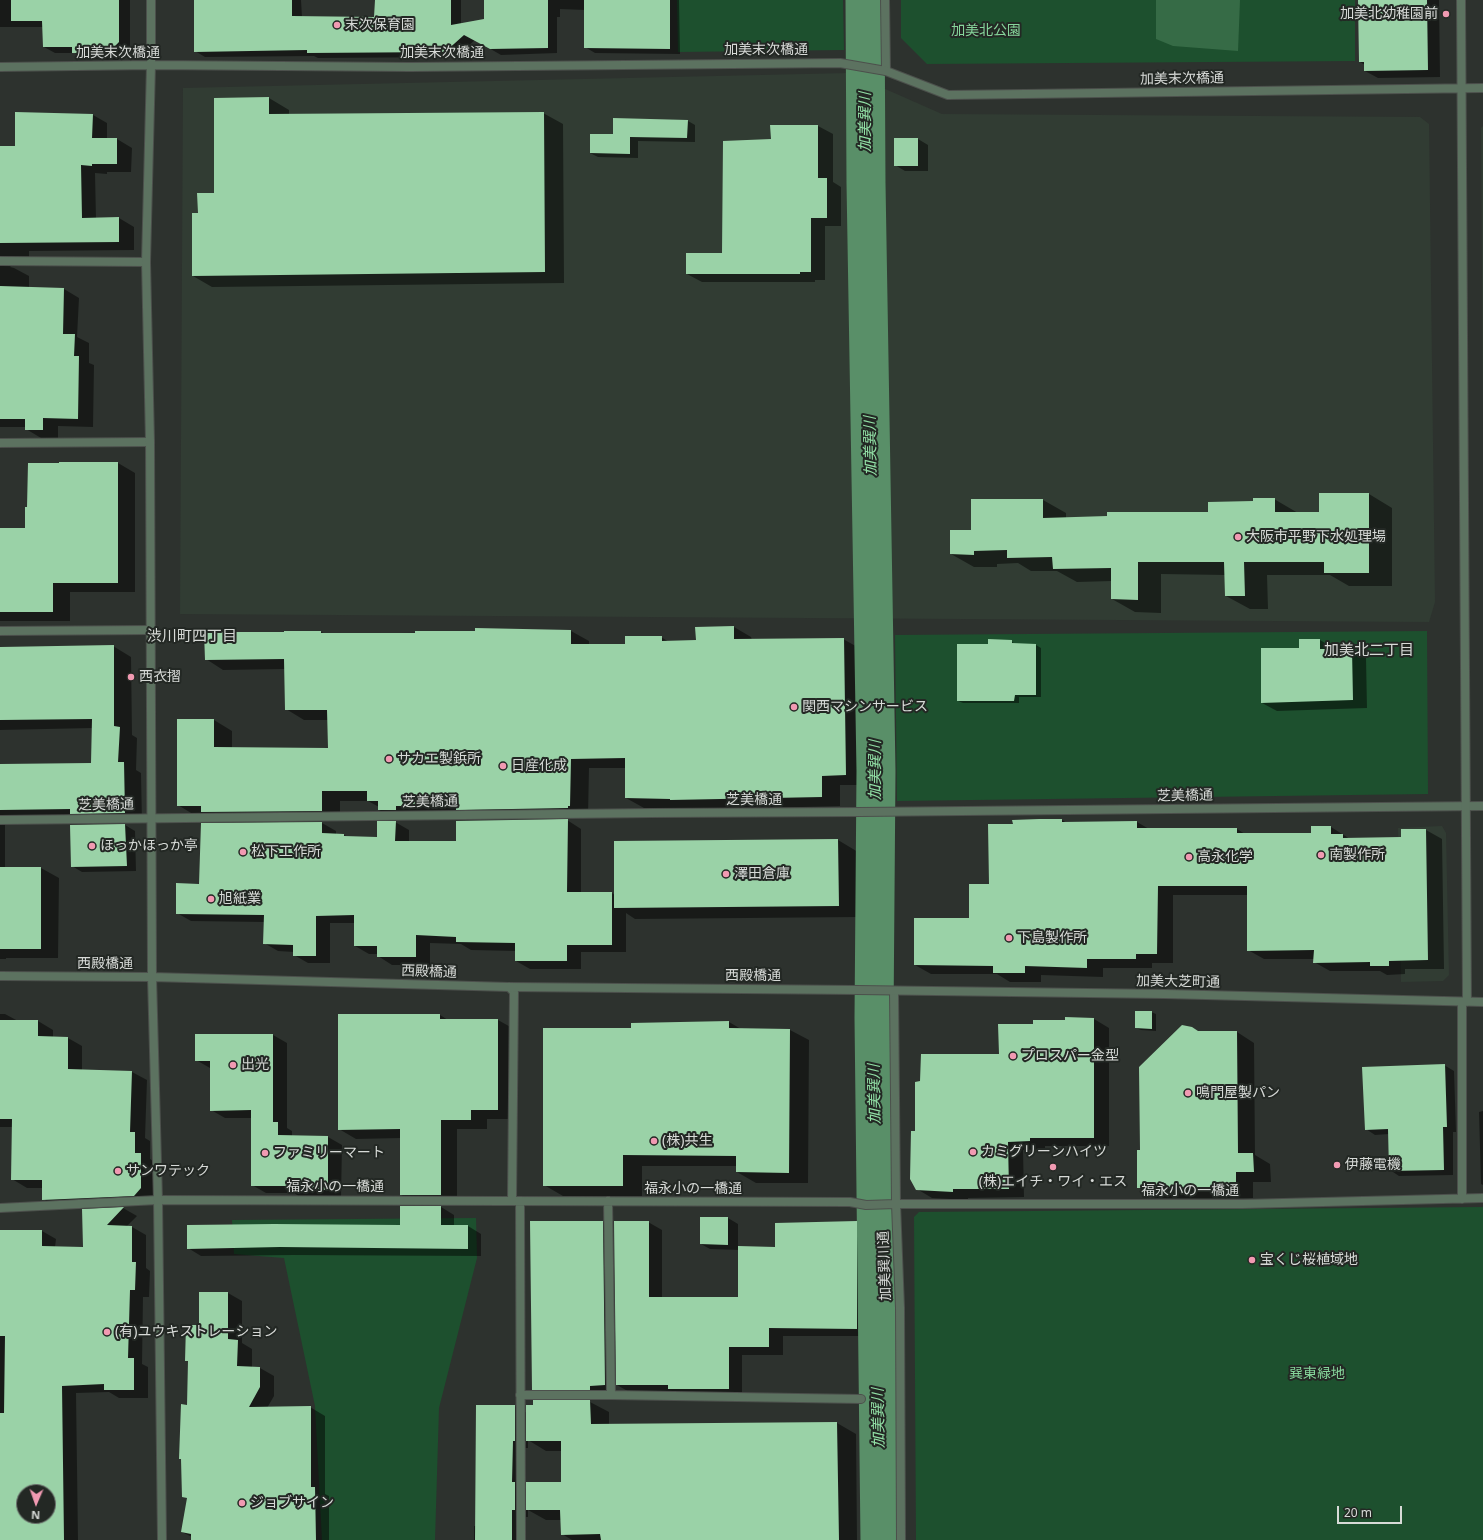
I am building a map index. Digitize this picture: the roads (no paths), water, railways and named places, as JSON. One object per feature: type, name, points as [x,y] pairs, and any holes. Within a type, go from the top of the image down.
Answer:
[{"type":"street","points":[[151,0],[151,65],[146,262],[150,442],[152,977],[158,1200],[162,1540]]},
{"type":"street","points":[[885,0],[885,71]]},
{"type":"street","points":[[1461,0],[1466,806],[1462,1199]]},
{"type":"street","name":"加美末次橋通","points":[[0,67],[151,65],[410,67],[840,63],[885,71],[948,94],[1483,88]]},
{"type":"street","points":[[0,261],[146,262]]},
{"type":"street","points":[[0,443],[150,442]]},
{"type":"street","points":[[0,631],[151,630]]},
{"type":"street","name":"芝美橋通","points":[[0,820],[1483,806]]},
{"type":"street","name":"西殿橋通","points":[[0,976],[152,977],[509,987],[882,991]]},
{"type":"street","points":[[509,987],[514,992],[521,1540]]},
{"type":"street","name":"加美大芝町通","points":[[882,991],[1165,994],[1483,1002]]},
{"type":"street","name":"加美巽川通","points":[[894,991],[896,1204],[900,1308],[901,1540]]},
{"type":"street","name":"福永小の一橋通","points":[[0,1208],[158,1200],[850,1202],[866,1205],[886,1205],[1243,1204],[1483,1198]]},
{"type":"street","points":[[608,1201],[611,1395]]},
{"type":"street","points":[[520,1395],[861,1399]]},
{"type":"waterway","name":"加美巽川","points":[[865,0],[866,183],[876,771],[874,1018],[880,1540]]},
{"type":"place","name":"加美北幼稚園前","points":[[1446,14]]},
{"type":"place","name":"末次保育園","points":[[337,25]]},
{"type":"place","name":"大阪市平野下水処理場","points":[[1238,537]]},
{"type":"place","name":"西衣摺","points":[[131,677]]},
{"type":"place","name":"関西マシンサービス","points":[[794,707]]},
{"type":"place","name":"サカエ製鋲所","points":[[389,759]]},
{"type":"place","name":"日産化成","points":[[503,766]]},
{"type":"place","name":"ほっかほっか亭","points":[[92,846]]},
{"type":"place","name":"松下工作所","points":[[243,852]]},
{"type":"place","name":"南製作所","points":[[1321,855]]},
{"type":"place","name":"高永化学","points":[[1189,857]]},
{"type":"place","name":"澤田倉庫","points":[[726,874]]},
{"type":"place","name":"旭紙業","points":[[211,899]]},
{"type":"place","name":"下島製作所","points":[[1009,938]]},
{"type":"place","name":"プロスパー金型","points":[[1013,1056]]},
{"type":"place","name":"出光","points":[[233,1065]]},
{"type":"place","name":"鳴門屋製パン","points":[[1188,1093]]},
{"type":"place","name":"(株)共生","points":[[654,1141]]},
{"type":"place","name":"カミグリーンハイツ","points":[[973,1152]]},
{"type":"place","name":"ファミリーマート","points":[[265,1153]]},
{"type":"place","name":"伊藤電機","points":[[1337,1165]]},
{"type":"place","name":"(株)エイチ・ワイ・エス","points":[[1053,1167]]},
{"type":"place","name":"サンワテック","points":[[118,1171]]},
{"type":"place","name":"宝くじ桜植域地","points":[[1252,1260]]},
{"type":"place","name":"(有)ユウキストレーション","points":[[107,1332]]},
{"type":"place","name":"ジョブサイン","points":[[242,1503]]},
{"type":"district","name":"渋川町四丁目","points":[[192,637]]},
{"type":"district","name":"加美北二丁目","points":[[1369,651]]},
{"type":"park label","name":"加美北公園","points":[[986,31]]},
{"type":"park label","name":"巽東緑地","points":[[1317,1374]]}]
